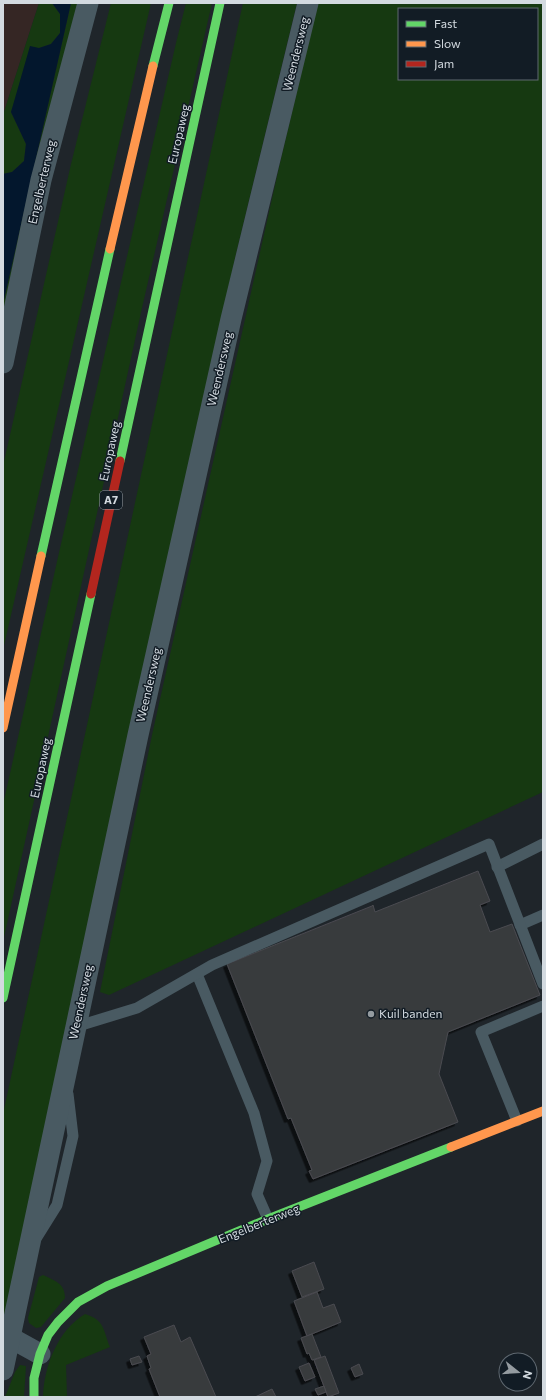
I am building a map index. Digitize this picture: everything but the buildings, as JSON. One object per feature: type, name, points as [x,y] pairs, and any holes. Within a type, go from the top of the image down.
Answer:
[{"type":"main road","points":[[3,728],[85,357],[169,3]]},
{"type":"main road","name":"Europaweg","points":[[3,998],[220,3]]},
{"type":"main road","name":"Engelberterweg","points":[[34,1397],[34,1378],[40,1354],[48,1335],[78,1302],[107,1286],[268,1219],[543,1111]]},
{"type":"street","name":"Engelberterweg","points":[[3,363],[41,180],[88,3]]},
{"type":"street","name":"Weendersweg","points":[[3,1370],[136,743],[231,319],[308,3]]},
{"type":"street","points":[[11,1338],[40,1354]]},
{"type":"lane","points":[[75,1027],[137,1008],[212,965],[489,844],[543,984]]},
{"type":"lane","points":[[498,867],[543,844]]},
{"type":"lane","points":[[520,925],[543,915]]},
{"type":"lane","points":[[197,974],[254,1113],[267,1161],[258,1194],[268,1219]]},
{"type":"lane","points":[[517,1121],[481,1032],[543,1006]]},
{"type":"shaded area","points":[[3,3],[39,3],[3,115]]},
{"type":"green space","points":[[39,3],[52,3],[60,14],[60,33],[51,44],[39,48],[11,112],[26,144],[24,161],[12,172],[3,174],[3,115]]},
{"type":"green space","points":[[71,3],[79,3],[3,327],[3,304]]},
{"type":"green space","points":[[111,3],[151,3],[3,650],[3,466],[71,164]]},
{"type":"green space","points":[[186,3],[212,3],[142,308],[3,942],[3,805],[58,557]]},
{"type":"green space","points":[[243,3],[297,3],[236,254],[3,1330],[3,1114]]},
{"type":"green space","points":[[318,3],[543,3],[543,792],[109,995],[100,992],[152,735],[280,163]]},
{"type":"green space","points":[[43,1275],[61,1286],[65,1293],[65,1298],[41,1327],[36,1328],[29,1323],[28,1318],[39,1277]]},
{"type":"green space","points":[[85,1314],[92,1316],[100,1323],[110,1347],[66,1365],[67,1397],[43,1397],[46,1373],[54,1350],[67,1329]]},
{"type":"green space","points":[[20,1365],[26,1366],[24,1397],[5,1397],[15,1372]]},
{"type":"water","points":[[52,3],[71,3],[3,304],[3,174],[12,172],[24,161],[26,144],[11,112],[30,46],[39,48],[51,44],[60,33],[60,14]]},
{"type":"traffic: fast","points":[[153,66],[169,3]]},
{"type":"traffic: fast","points":[[120,461],[220,3]]},
{"type":"traffic: fast","points":[[41,556],[110,249]]},
{"type":"traffic: fast","points":[[3,998],[91,594]]},
{"type":"traffic: fast","points":[[34,1397],[34,1378],[40,1354],[48,1335],[58,1322],[78,1302],[107,1286],[268,1219],[451,1147]]},
{"type":"traffic: slow","points":[[110,249],[153,66]]},
{"type":"traffic: slow","points":[[3,728],[41,556]]},
{"type":"traffic: slow","points":[[451,1147],[543,1111]]},
{"type":"traffic: jam","points":[[91,594],[120,461]]},
{"type":"place","name":"Kuil banden","points":[[371,1014]]}]
